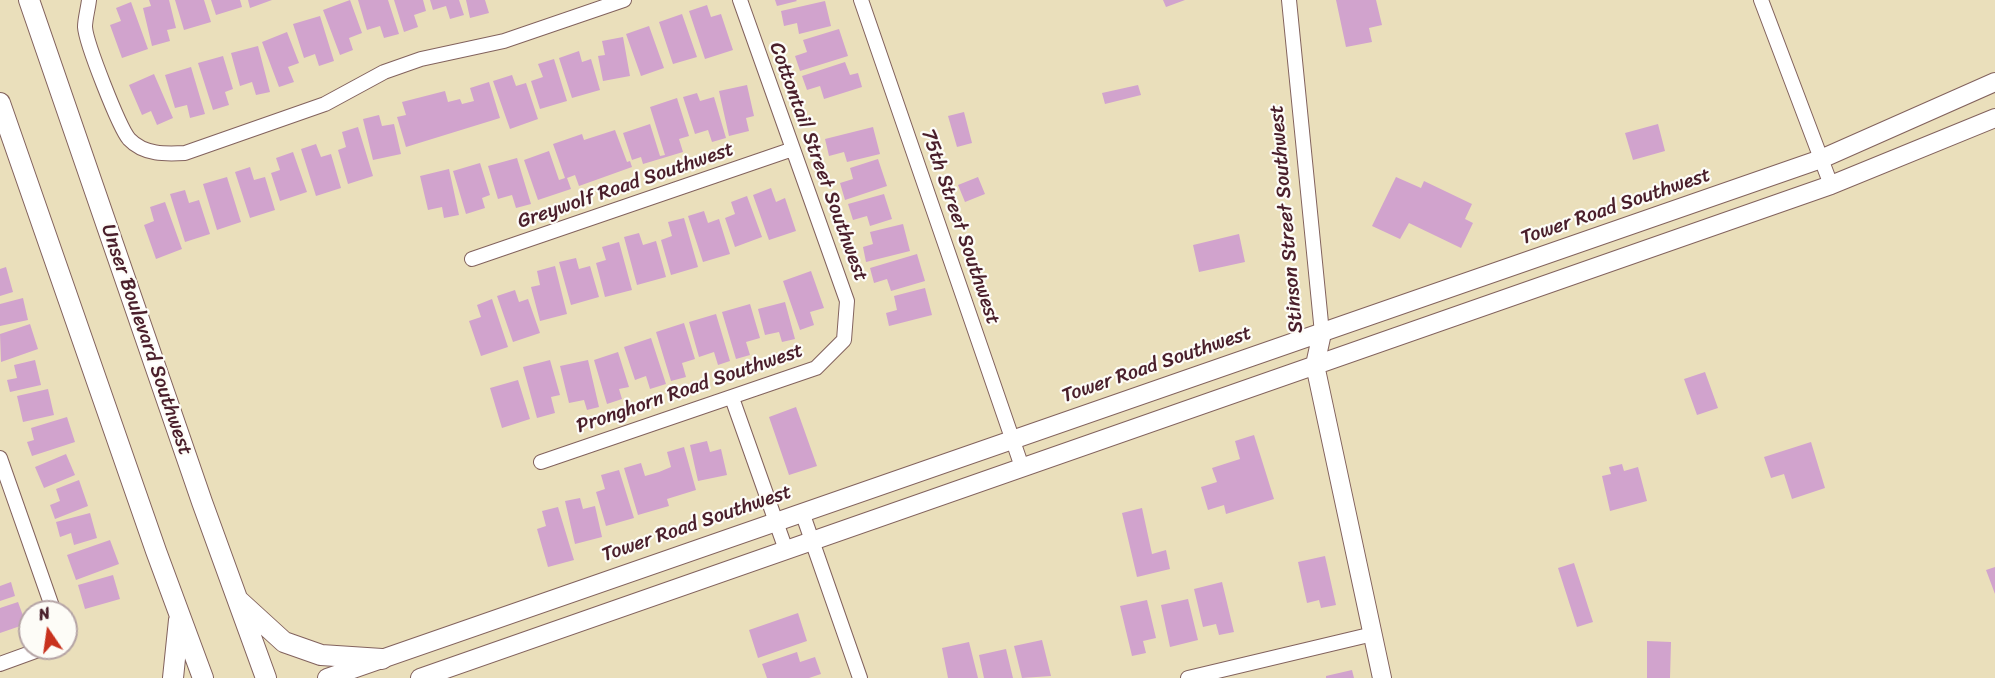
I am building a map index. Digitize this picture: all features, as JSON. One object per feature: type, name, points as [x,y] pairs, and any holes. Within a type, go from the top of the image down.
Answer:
[{"type":"main road","name":"Unser Boulevard Southwest","points":[[29,0],[235,597],[266,678]]},
{"type":"main road","points":[[0,103],[203,678]]},
{"type":"main road","points":[[235,597],[284,642],[321,655],[382,658]]},
{"type":"main road","points":[[173,678],[179,614]]},
{"type":"street","points":[[89,0],[85,28],[117,120],[130,140],[147,151],[165,154],[185,153],[325,104],[384,72],[421,59],[504,41],[624,0]]},
{"type":"street","name":"Cottontail Street Southwest","points":[[740,0],[847,301],[844,340]]},
{"type":"street","name":"75th Street Southwest","points":[[861,0],[1023,467]]},
{"type":"street","name":"Stinson Street Southwest","points":[[1289,0],[1322,333],[1315,365],[1382,678]]},
{"type":"street","points":[[1761,0],[1831,185]]},
{"type":"street","name":"Tower Road Southwest","points":[[327,678],[1012,438],[1322,333],[1821,159],[1995,82]]},
{"type":"street","points":[[420,678],[1831,185],[1995,118]]},
{"type":"street","name":"Greywolf Road Southwest","points":[[472,259],[793,149]]},
{"type":"street","name":"Pronghorn Road Southwest","points":[[541,462],[816,368],[844,340]]},
{"type":"street","points":[[732,398],[786,550]]},
{"type":"street","points":[[0,458],[50,600]]},
{"type":"street","points":[[802,512],[860,678]]},
{"type":"street","points":[[1188,678],[1373,634]]},
{"type":"street","points":[[0,664],[18,657]]},
{"type":"building","points":[[149,0],[169,0],[176,28],[167,30],[170,41],[152,46],[143,8],[151,6]]},
{"type":"building","points":[[175,0],[204,0],[211,22],[184,30]]},
{"type":"building","points":[[211,0],[240,0],[242,7],[216,15]]},
{"type":"building","points":[[248,0],[272,0],[250,8]]},
{"type":"building","points":[[350,0],[362,33],[349,38],[353,50],[340,55],[323,10]]},
{"type":"building","points":[[358,0],[388,0],[399,34],[384,38],[380,26],[367,30]]},
{"type":"building","points":[[394,0],[423,0],[426,11],[414,15],[418,27],[404,32]]},
{"type":"building","points":[[430,0],[459,0],[464,15],[450,19],[446,6],[433,10]]},
{"type":"building","points":[[466,0],[485,0],[489,13],[470,18]]},
{"type":"building","points":[[775,0],[796,0],[797,1],[777,6]]},
{"type":"building","points":[[1163,0],[1185,0],[1166,7]]},
{"type":"building","points":[[1336,0],[1376,0],[1382,25],[1369,28],[1372,42],[1346,47]]},
{"type":"building","points":[[825,1],[831,26],[799,34],[797,23],[784,26],[781,11]]},
{"type":"building","points":[[131,2],[148,49],[122,58],[110,25],[121,21],[116,8]]},
{"type":"building","points":[[707,5],[711,17],[721,14],[733,50],[705,59],[689,11]]},
{"type":"building","points":[[682,14],[697,57],[673,64],[659,22]]},
{"type":"building","points":[[320,16],[334,61],[319,66],[315,54],[304,58],[293,24]]},
{"type":"building","points":[[649,26],[664,68],[641,76],[626,34]]},
{"type":"building","points":[[839,29],[848,56],[800,71],[795,56],[807,52],[803,40]]},
{"type":"building","points":[[287,32],[299,63],[288,67],[294,82],[279,87],[262,42]]},
{"type":"building","points":[[623,37],[630,76],[603,81],[598,56],[605,55],[602,41]]},
{"type":"building","points":[[258,46],[270,92],[256,95],[252,82],[240,86],[231,53]]},
{"type":"building","points":[[579,51],[582,62],[591,59],[600,90],[572,98],[559,58]]},
{"type":"building","points":[[223,56],[233,89],[225,92],[229,105],[213,110],[198,63]]},
{"type":"building","points":[[554,59],[567,101],[540,109],[531,81],[543,77],[538,64]]},
{"type":"building","points":[[845,62],[850,75],[858,73],[862,87],[824,99],[820,86],[807,90],[802,76]]},
{"type":"building","points":[[191,67],[205,114],[190,118],[187,105],[175,108],[165,75]]},
{"type":"building","points":[[154,74],[173,118],[157,125],[151,111],[142,115],[129,85]]},
{"type":"building","points":[[512,75],[516,86],[526,83],[538,119],[510,129],[493,81]]},
{"type":"building","points":[[489,82],[500,118],[406,147],[397,117],[406,115],[402,102],[445,91],[448,102],[460,99],[462,104],[474,101],[470,88]]},
{"type":"building","points":[[747,85],[754,116],[746,118],[749,131],[729,136],[719,91]]},
{"type":"building","points":[[1138,85],[1141,95],[1105,104],[1102,93]]},
{"type":"building","points":[[697,93],[700,101],[714,97],[726,138],[712,142],[708,130],[695,134],[683,97]]},
{"type":"building","points":[[677,98],[689,136],[679,139],[683,152],[643,164],[641,157],[632,160],[623,133],[650,124],[660,156],[665,155],[650,107]]},
{"type":"building","points":[[964,112],[972,143],[957,147],[948,116]]},
{"type":"building","points":[[379,115],[382,126],[394,124],[401,154],[373,160],[363,119]]},
{"type":"building","points":[[1658,124],[1665,151],[1633,160],[1625,133]]},
{"type":"building","points":[[358,127],[373,176],[348,184],[338,150],[346,147],[342,132]]},
{"type":"building","points":[[873,127],[880,154],[847,162],[844,152],[829,156],[825,139]]},
{"type":"building","points":[[615,130],[627,162],[630,161],[632,167],[579,186],[575,175],[567,178],[571,189],[538,200],[524,160],[549,151],[559,180],[565,178],[553,144],[582,134],[584,140]]},
{"type":"building","points":[[316,144],[321,157],[331,154],[341,188],[316,196],[301,149]]},
{"type":"building","points":[[293,152],[307,192],[280,201],[271,173],[280,170],[276,158]]},
{"type":"building","points":[[517,158],[531,204],[516,208],[512,195],[498,199],[488,166]]},
{"type":"building","points":[[878,159],[887,186],[845,200],[840,183],[853,179],[850,168]]},
{"type":"building","points":[[480,163],[490,195],[482,198],[485,208],[466,214],[453,171]]},
{"type":"building","points":[[250,167],[254,180],[265,177],[275,210],[250,218],[235,172]]},
{"type":"building","points":[[449,169],[459,215],[444,218],[442,207],[428,210],[420,176]]},
{"type":"building","points":[[227,177],[241,222],[217,230],[203,184]]},
{"type":"building","points":[[978,177],[985,194],[965,202],[958,185]]},
{"type":"building","points":[[1396,177],[1421,188],[1424,181],[1472,204],[1465,219],[1473,223],[1461,248],[1409,223],[1400,239],[1372,226]]},
{"type":"building","points":[[771,188],[776,202],[785,198],[796,231],[769,240],[753,195]]},
{"type":"building","points":[[185,190],[189,203],[199,200],[210,234],[185,242],[170,194]]},
{"type":"building","points":[[884,194],[892,219],[870,226],[867,216],[853,220],[848,204]]},
{"type":"building","points":[[747,196],[762,237],[735,247],[725,218],[735,214],[731,202]]},
{"type":"building","points":[[165,202],[182,249],[156,259],[144,225],[154,221],[150,207]]},
{"type":"building","points":[[704,211],[708,223],[719,219],[730,254],[703,262],[688,216]]},
{"type":"building","points":[[684,218],[698,267],[671,275],[661,240],[672,236],[668,222]]},
{"type":"building","points":[[903,224],[910,251],[866,262],[863,247],[873,244],[870,232]]},
{"type":"building","points":[[639,233],[643,245],[656,241],[666,277],[637,285],[624,237]]},
{"type":"building","points":[[1239,234],[1245,262],[1199,272],[1193,245]]},
{"type":"building","points":[[619,242],[632,290],[605,297],[596,263],[606,260],[602,247]]},
{"type":"building","points":[[917,254],[925,281],[891,291],[887,279],[874,283],[870,268]]},
{"type":"building","points":[[576,258],[579,269],[590,266],[599,297],[571,305],[559,262]]},
{"type":"building","points":[[555,266],[567,314],[540,321],[531,287],[540,285],[537,271]]},
{"type":"building","points":[[6,267],[13,292],[0,296],[0,269]]},
{"type":"building","points":[[811,271],[824,308],[810,312],[814,325],[800,330],[783,281]]},
{"type":"building","points":[[925,288],[932,315],[889,326],[886,313],[897,310],[894,296]]},
{"type":"building","points":[[515,290],[519,302],[528,299],[540,333],[513,342],[497,296]]},
{"type":"building","points":[[23,298],[28,320],[0,326],[0,304]]},
{"type":"building","points":[[492,299],[508,347],[481,356],[469,321],[481,317],[477,305]]},
{"type":"building","points":[[785,302],[795,339],[782,342],[779,332],[765,335],[758,309]]},
{"type":"building","points":[[750,304],[760,338],[746,342],[750,355],[736,359],[722,312]]},
{"type":"building","points":[[716,314],[730,361],[718,365],[714,352],[699,357],[689,322]]},
{"type":"building","points":[[684,323],[695,359],[682,363],[686,377],[671,381],[656,332]]},
{"type":"building","points":[[30,324],[38,349],[1,362],[0,334]]},
{"type":"building","points":[[651,338],[666,384],[650,389],[646,376],[635,380],[624,347]]},
{"type":"building","points":[[618,352],[629,387],[619,389],[622,399],[607,404],[594,360]]},
{"type":"building","points":[[35,360],[41,385],[10,392],[7,380],[17,378],[14,365]]},
{"type":"building","points":[[550,360],[560,395],[551,397],[555,413],[537,418],[523,367]]},
{"type":"building","points":[[588,360],[599,407],[587,410],[584,400],[569,403],[560,366]]},
{"type":"building","points":[[1705,372],[1718,408],[1697,415],[1684,379]]},
{"type":"building","points":[[518,380],[530,419],[502,428],[490,388]]},
{"type":"building","points":[[48,389],[54,415],[23,422],[17,396]]},
{"type":"building","points":[[796,407],[817,466],[789,475],[769,417]]},
{"type":"building","points":[[67,417],[75,442],[32,456],[27,442],[34,440],[31,428]]},
{"type":"building","points":[[1254,435],[1274,499],[1226,514],[1224,505],[1208,510],[1201,487],[1217,482],[1212,468],[1240,459],[1235,441]]},
{"type":"building","points":[[707,441],[710,452],[721,449],[727,475],[698,481],[690,445]]},
{"type":"building","points":[[1811,442],[1825,488],[1792,499],[1784,474],[1771,478],[1764,457]]},
{"type":"building","points":[[684,447],[696,490],[667,499],[669,506],[638,515],[624,468],[641,463],[645,476],[659,472],[671,467],[667,452]]},
{"type":"building","points":[[66,454],[75,475],[44,488],[35,467]]},
{"type":"building","points":[[1622,464],[1624,471],[1638,467],[1647,501],[1610,511],[1602,476],[1611,474],[1609,467]]},
{"type":"building","points":[[619,470],[634,518],[606,526],[596,492],[605,489],[601,475]]},
{"type":"building","points":[[79,480],[88,506],[55,519],[50,505],[60,501],[56,489]]},
{"type":"building","points":[[580,498],[583,509],[595,506],[602,537],[575,544],[565,501]]},
{"type":"building","points":[[558,507],[574,560],[548,567],[537,529],[546,526],[542,511]]},
{"type":"building","points":[[1142,508],[1152,554],[1166,550],[1170,569],[1137,577],[1122,513]]},
{"type":"building","points":[[90,513],[97,538],[74,545],[71,533],[60,537],[56,522]]},
{"type":"building","points":[[110,540],[119,564],[76,580],[67,555]]},
{"type":"building","points":[[1325,556],[1336,605],[1321,608],[1319,600],[1307,603],[1298,562]]},
{"type":"building","points":[[1574,563],[1593,622],[1577,627],[1558,568]]},
{"type":"building","points":[[1995,567],[1995,594],[1986,570]]},
{"type":"building","points":[[113,575],[120,599],[85,609],[78,585]]},
{"type":"building","points":[[11,582],[15,596],[0,601],[0,586]]},
{"type":"building","points":[[1222,582],[1234,632],[1219,635],[1216,624],[1203,627],[1194,589]]},
{"type":"building","points":[[1188,599],[1198,640],[1170,647],[1161,605]]},
{"type":"building","points":[[1147,600],[1156,638],[1143,641],[1146,653],[1132,656],[1120,606]]},
{"type":"building","points":[[18,602],[18,627],[0,633],[0,608]]},
{"type":"building","points":[[798,613],[807,641],[758,658],[749,630]]},
{"type":"building","points":[[1042,640],[1051,676],[1022,678],[1014,646]]},
{"type":"building","points":[[1647,641],[1671,642],[1670,678],[1647,678]]},
{"type":"building","points":[[969,642],[978,678],[948,678],[942,648]]},
{"type":"building","points":[[1006,649],[1013,678],[984,678],[979,655]]},
{"type":"building","points":[[797,652],[800,662],[815,657],[821,674],[809,678],[767,678],[762,664]]},
{"type":"building","points":[[1352,670],[1354,678],[1326,678],[1326,676]]}]
